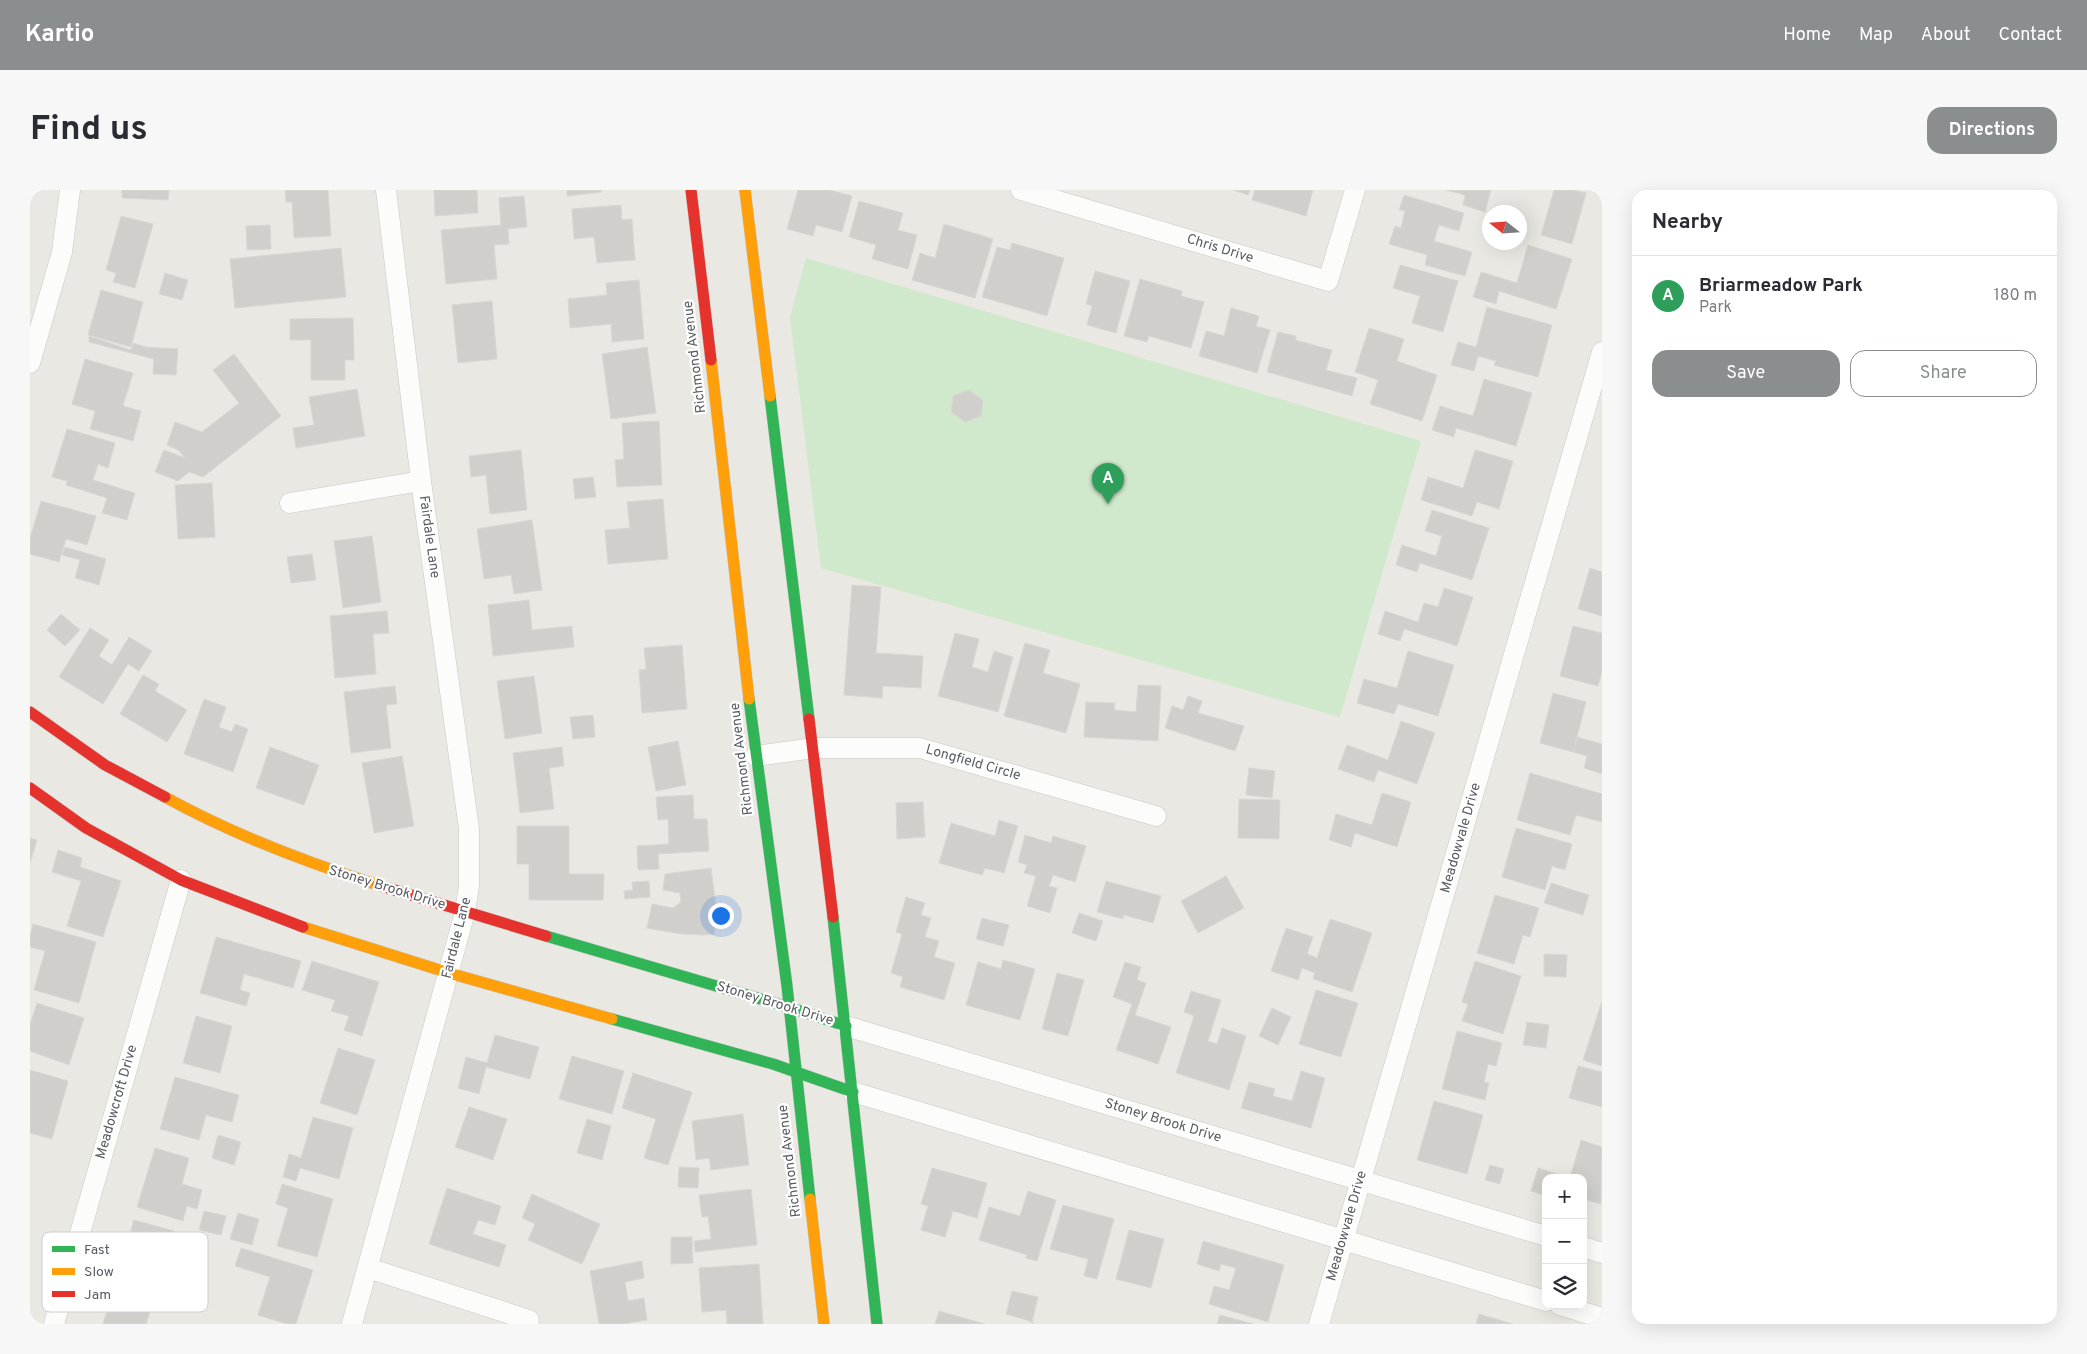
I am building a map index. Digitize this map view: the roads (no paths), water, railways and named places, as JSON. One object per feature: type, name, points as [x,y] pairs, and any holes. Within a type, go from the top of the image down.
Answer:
[{"type":"main road","name":"Richmond Avenue","points":[[691,190],[756,756],[787,986],[824,1324]]},
{"type":"main road","points":[[745,190],[814,748],[846,1026],[853,1108],[877,1324]]},
{"type":"main road","name":"Stoney Brook Drive","points":[[30,712],[105,765],[201,817],[320,867],[846,1026]]},
{"type":"main road","points":[[30,788],[86,828],[181,880],[299,926],[449,973],[796,1072],[853,1092]]},
{"type":"street","points":[[30,363],[62,252],[70,190]]},
{"type":"street","name":"Fairdale Lane","points":[[352,1324],[449,973],[465,912],[469,886],[469,829],[421,481],[386,190]]},
{"type":"street","name":"Chris Drive","points":[[1022,190],[1328,281],[1355,190]]},
{"type":"street","name":"Meadowvale Drive","points":[[1319,1324],[1602,352]]},
{"type":"street","name":"Fairdale Lane","points":[[290,503],[421,481]]},
{"type":"street","name":"Longfield Circle","points":[[756,756],[814,748],[920,748],[1156,816]]},
{"type":"street","name":"Meadowcroft Drive","points":[[80,1232],[181,880]]},
{"type":"street","name":"Stoney Brook Drive","points":[[846,1026],[1542,1235]]},
{"type":"street","points":[[853,1092],[1542,1300]]},
{"type":"street","points":[[1587,1248],[1602,1253]]},
{"type":"street","points":[[368,1268],[529,1320]]},
{"type":"street","points":[[1573,1309],[1602,1318]]},
{"type":"place","name":"Briarmeadow Park","points":[[1108,504]]}]
